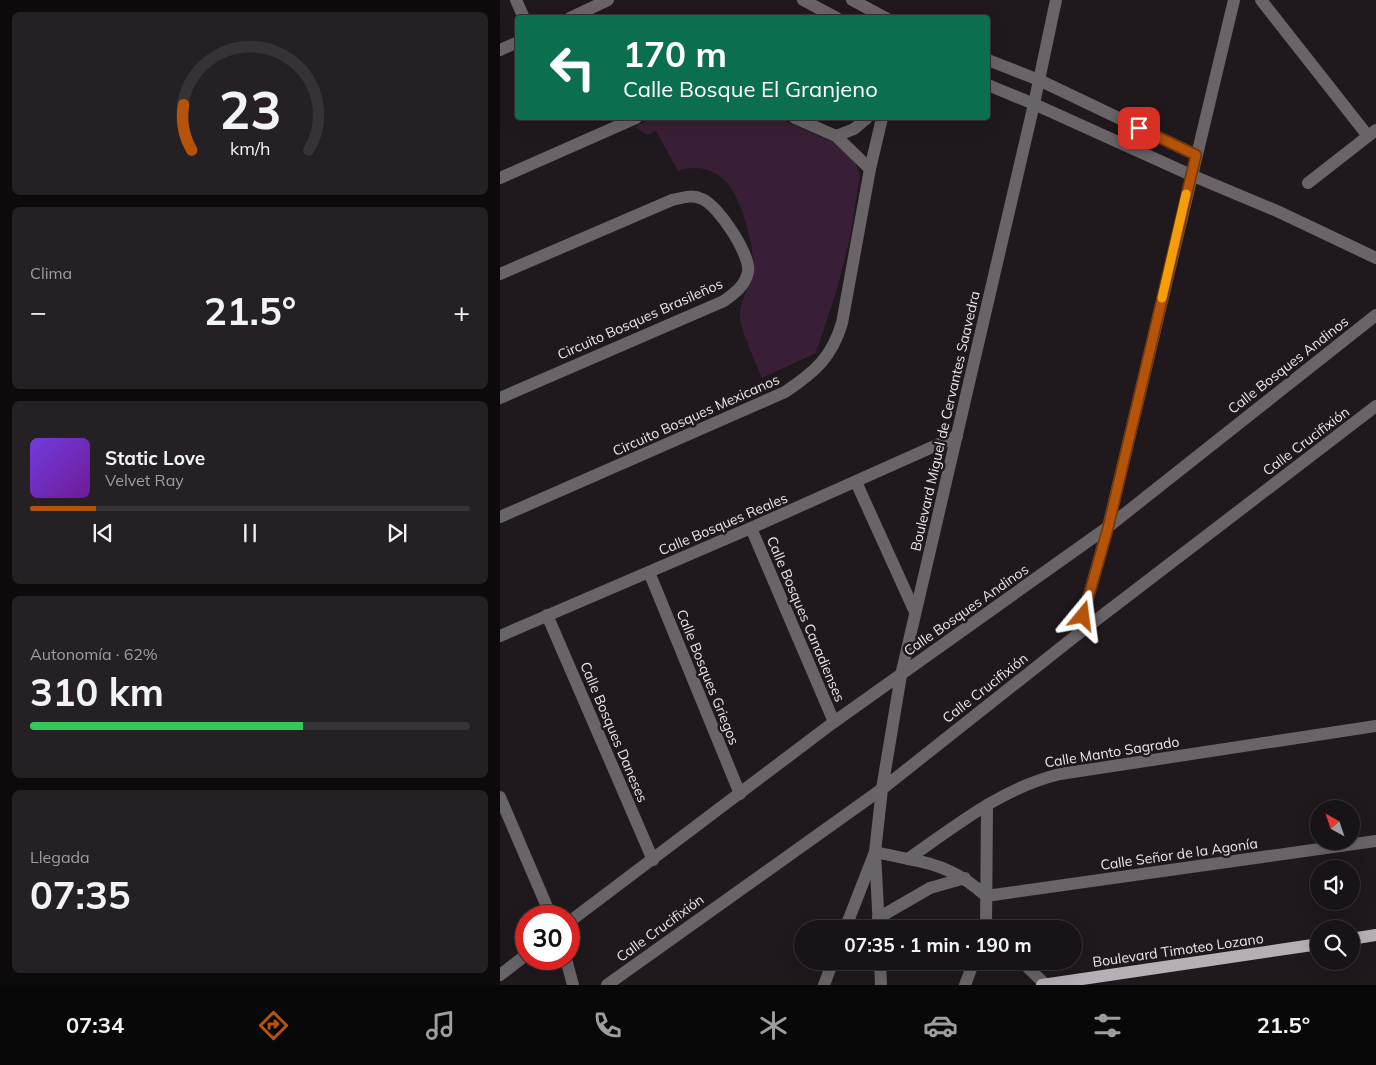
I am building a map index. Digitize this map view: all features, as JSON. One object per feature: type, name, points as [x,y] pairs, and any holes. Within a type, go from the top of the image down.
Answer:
[{"type":"main road","points":[[1360,938],[1376,935]]},
{"type":"main road","name":"Boulevard Timoteo Lozano","points":[[1043,985],[1310,945]]},
{"type":"street","points":[[516,0],[523,15]]},
{"type":"street","points":[[576,15],[608,0]]},
{"type":"street","points":[[803,0],[831,15]]},
{"type":"street","points":[[852,0],[880,15]]},
{"type":"street","name":"Boulevard Miguel de Cervantes Saavedra","points":[[879,920],[875,852],[882,789],[901,675],[1034,104],[1056,0]]},
{"type":"street","points":[[1078,634],[1108,528],[1234,0]]},
{"type":"street","points":[[1261,0],[1372,133],[1308,183]]},
{"type":"street","points":[[500,50],[515,43]]},
{"type":"street","points":[[990,61],[1038,80],[1196,155]]},
{"type":"street","points":[[990,86],[1277,211],[1376,258]]},
{"type":"street","points":[[500,178],[631,120]]},
{"type":"street","points":[[799,120],[836,136],[870,169]]},
{"type":"street","points":[[836,136],[854,129],[865,120]]},
{"type":"street","name":"Circuito Bosques Mexicanos","points":[[500,517],[786,392],[822,363],[836,342],[842,322],[870,169],[882,120]]},
{"type":"street","name":"Circuito Bosques Brasileños","points":[[500,274],[672,200],[688,196],[706,201],[722,217],[742,250],[748,269],[745,281],[739,290],[724,301],[500,398]]},
{"type":"street","name":"Calle Bosques Andinos","points":[[580,914],[834,722],[1108,528],[1376,315]]},
{"type":"street","name":"Calle Crucifixión","points":[[607,985],[882,789],[1078,634],[1376,406]]},
{"type":"street","name":"Calle Bosques Reales","points":[[500,636],[751,528],[957,436]]},
{"type":"street","points":[[856,482],[915,612]]},
{"type":"street","name":"Calle Bosques Canadienses","points":[[751,528],[834,722]]},
{"type":"street","name":"Calle Bosques Griegos","points":[[649,572],[740,794]]},
{"type":"street","name":"Calle Bosques Daneses","points":[[547,615],[653,860]]},
{"type":"street","name":"Calle Manto Sagrado","points":[[908,858],[1010,791],[1039,779],[1060,774],[1376,726]]},
{"type":"street","points":[[500,797],[546,905]]},
{"type":"street","points":[[987,805],[987,920]]},
{"type":"street","name":"Calle Señor de la Agonía","points":[[986,896],[1376,841]]},
{"type":"street","points":[[875,852],[932,863],[965,878],[986,896]]},
{"type":"street","name":"Boulevard Miguel de Cervantes Saavedra","points":[[849,920],[875,852]]},
{"type":"street","points":[[883,920],[930,888],[965,878]]},
{"type":"street","points":[[500,975],[515,963]]},
{"type":"street","points":[[569,970],[573,985]]},
{"type":"street","points":[[824,985],[830,970]]},
{"type":"street","points":[[880,970],[881,985]]},
{"type":"street","points":[[965,985],[971,970]]},
{"type":"street","points":[[1029,970],[1043,985]]},
{"type":"shaded area","points":[[648,120],[783,120],[840,145],[854,158],[860,176],[850,237],[837,289],[816,353],[762,378],[740,317],[741,305],[752,275],[753,259],[745,219],[734,194],[721,177],[711,171],[690,168],[678,171],[656,131],[647,135],[635,127]]},
{"type":"slow traffic","points":[[1162,298],[1186,194]]},
{"type":"route","points":[[1083,616],[1108,528],[1196,155],[1139,128]]}]
